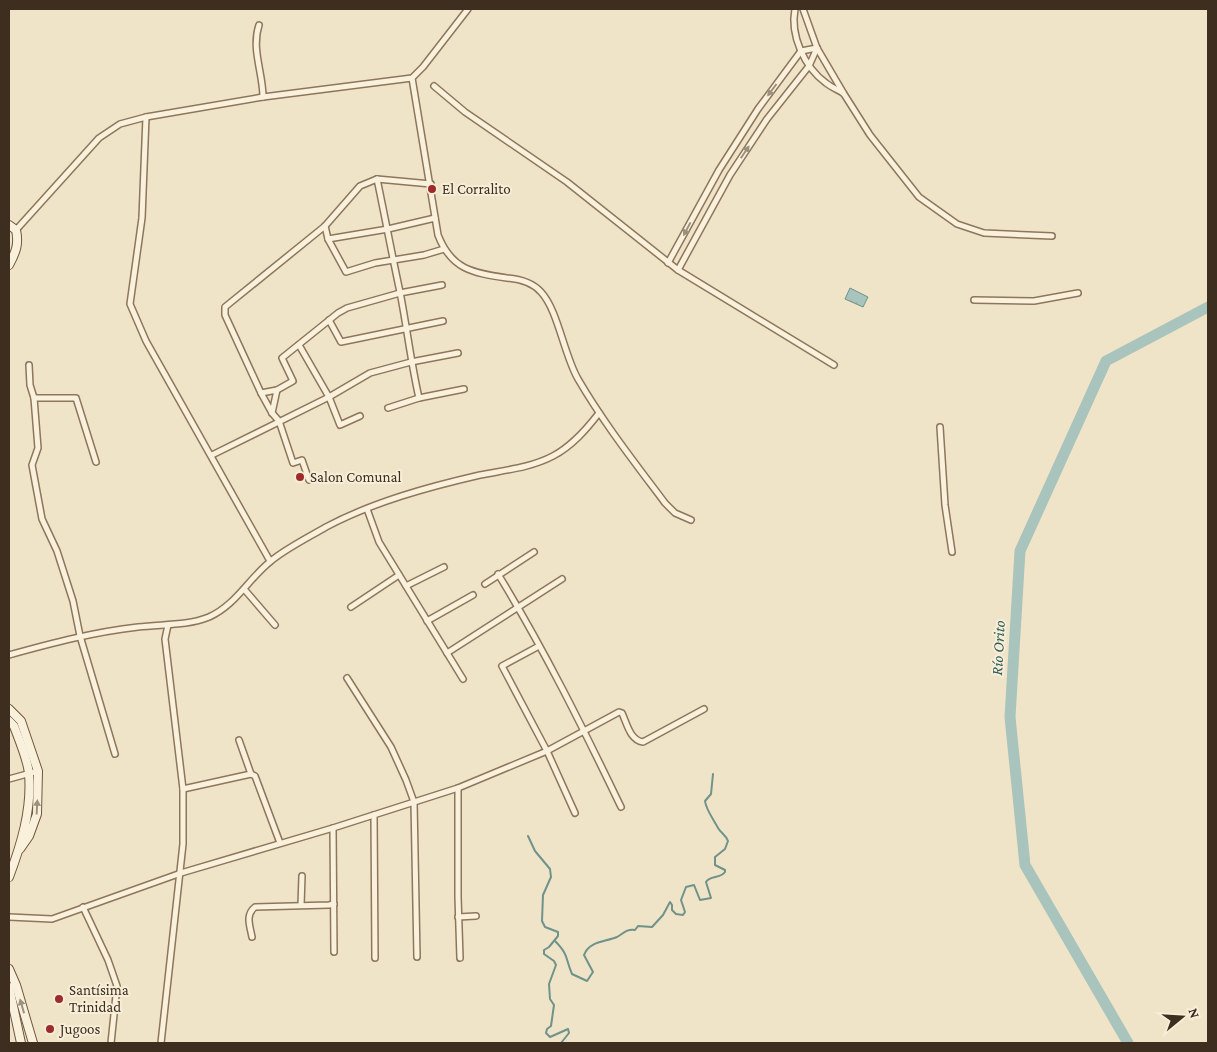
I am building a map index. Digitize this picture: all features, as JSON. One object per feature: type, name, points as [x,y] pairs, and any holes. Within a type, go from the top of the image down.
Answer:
[{"type":"main road","points":[[9,225],[16,230],[18,241],[17,251],[9,265]]},
{"type":"main road","points":[[9,709],[21,721],[38,771],[37,814],[30,836],[19,851]]},
{"type":"main road","points":[[9,877],[19,851],[28,812],[29,773],[10,725]]},
{"type":"main road","points":[[9,969],[16,985],[33,1043]]},
{"type":"main road","points":[[9,987],[21,1043]]},
{"type":"street","points":[[16,230],[99,138],[120,124],[146,117],[263,97],[412,78],[423,67],[468,9]]},
{"type":"street","points":[[795,9],[795,33],[801,51],[809,66],[825,82],[844,94]]},
{"type":"street","points":[[803,9],[817,48],[844,94],[870,135],[919,197],[957,224],[984,233],[1052,236]]},
{"type":"street","points":[[259,25],[255,36],[257,57],[263,82],[263,97]]},
{"type":"street","points":[[668,263],[718,170],[758,109],[801,51],[817,48]]},
{"type":"street","points":[[678,270],[730,175],[768,119],[809,66],[817,48]]},
{"type":"street","points":[[412,78],[438,235],[444,249],[460,265],[476,273],[529,283],[541,291],[553,313],[577,377],[599,412],[665,503],[675,513],[691,520]]},
{"type":"street","points":[[434,86],[465,112],[567,182],[678,270],[834,365]]},
{"type":"street","points":[[146,117],[142,218],[130,304],[146,341],[212,455],[270,561]]},
{"type":"street","points":[[718,170],[730,175]]},
{"type":"street","points":[[309,480],[302,460],[293,463],[279,422],[261,393],[225,315],[225,306],[325,226],[360,186],[378,179],[431,184]]},
{"type":"street","points":[[378,179],[411,362],[420,398]]},
{"type":"street","points":[[328,239],[388,229],[435,218]]},
{"type":"street","points":[[325,226],[328,239],[346,272],[444,249]]},
{"type":"street","points":[[261,393],[277,390],[293,381],[282,358],[346,308],[400,293],[442,285]]},
{"type":"street","points":[[974,300],[1034,301],[1078,293]]},
{"type":"street","points":[[329,320],[341,342],[443,321]]},
{"type":"street","points":[[299,344],[329,397],[340,425],[360,416]]},
{"type":"street","points":[[212,455],[329,397],[370,372],[458,352]]},
{"type":"street","points":[[29,365],[38,448],[32,465],[42,519],[60,559],[73,601],[80,636],[115,754]]},
{"type":"street","points":[[388,408],[420,398],[464,389]]},
{"type":"street","points":[[272,413],[277,390]]},
{"type":"street","points":[[34,398],[76,398],[96,462]]},
{"type":"street","points":[[9,655],[80,636],[140,626],[168,625],[210,617],[232,602],[270,561],[327,527],[367,509],[408,494],[481,475],[535,464],[554,456],[572,444],[587,429],[599,412]]},
{"type":"street","points":[[940,427],[945,505],[952,552]]},
{"type":"street","points":[[367,509],[379,542],[462,679]]},
{"type":"street","points":[[485,584],[534,552]]},
{"type":"street","points":[[406,586],[444,567]]},
{"type":"street","points":[[498,574],[518,606],[584,731],[621,807]]},
{"type":"street","points":[[351,607],[399,575]]},
{"type":"street","points":[[447,653],[562,579]]},
{"type":"street","points":[[244,590],[275,626]]},
{"type":"street","points":[[427,621],[473,595]]},
{"type":"street","points":[[161,1043],[183,844],[183,789],[165,639],[168,625]]},
{"type":"street","points":[[539,646],[502,666],[547,752],[575,813]]},
{"type":"street","points":[[347,678],[391,747],[414,802],[417,957]]},
{"type":"street","points":[[9,917],[52,919],[83,906],[181,873],[333,828],[458,788],[547,752],[619,712],[622,713],[632,735],[638,741],[643,742],[704,709]]},
{"type":"street","points":[[239,740],[250,774]]},
{"type":"street","points":[[9,779],[38,771]]},
{"type":"street","points":[[183,789],[250,774],[255,776],[280,843]]},
{"type":"street","points":[[458,788],[458,917],[460,958]]},
{"type":"street","points":[[374,815],[375,958]]},
{"type":"street","points":[[333,828],[334,952]]},
{"type":"street","points":[[301,905],[302,876]]},
{"type":"street","points":[[252,937],[248,920],[250,911],[255,907],[329,906],[334,904]]},
{"type":"street","points":[[83,906],[108,960],[117,986],[111,1043]]},
{"type":"street","points":[[458,917],[476,916]]},
{"type":"water","points":[[850,288],[868,297],[863,307],[845,299]]},
{"type":"waterway","name":"Río Orito","points":[[1128,1043],[1025,865],[1010,717],[1020,551],[1106,361],[1208,307]]},
{"type":"waterway","points":[[555,941],[565,953],[572,974],[587,981],[593,972],[584,955],[586,950],[593,944],[617,937],[627,931],[635,930],[638,926],[652,927],[663,915],[670,902],[672,910],[676,914],[683,915],[685,912],[681,900],[686,887],[694,885],[700,900],[711,898],[706,882],[710,878],[720,876],[725,872],[725,870],[715,865],[715,857],[725,849],[728,841],[708,811],[705,801],[711,794],[713,774]]},
{"type":"waterway","points":[[528,836],[535,851],[550,869],[551,877],[543,895],[542,921],[545,927],[558,932],[558,936],[544,950],[544,954],[554,961],[556,965],[549,984],[550,999],[554,1005],[551,1026],[547,1029],[546,1033],[550,1037],[568,1029],[569,1033],[561,1043]]},
{"type":"place","name":"El Corralito","points":[[432,189]]},
{"type":"place","name":"Salon Comunal","points":[[300,477]]},
{"type":"place","name":"Santísima Trinidad","points":[[59,999]]},
{"type":"place","name":"Jugoos","points":[[50,1029]]}]
